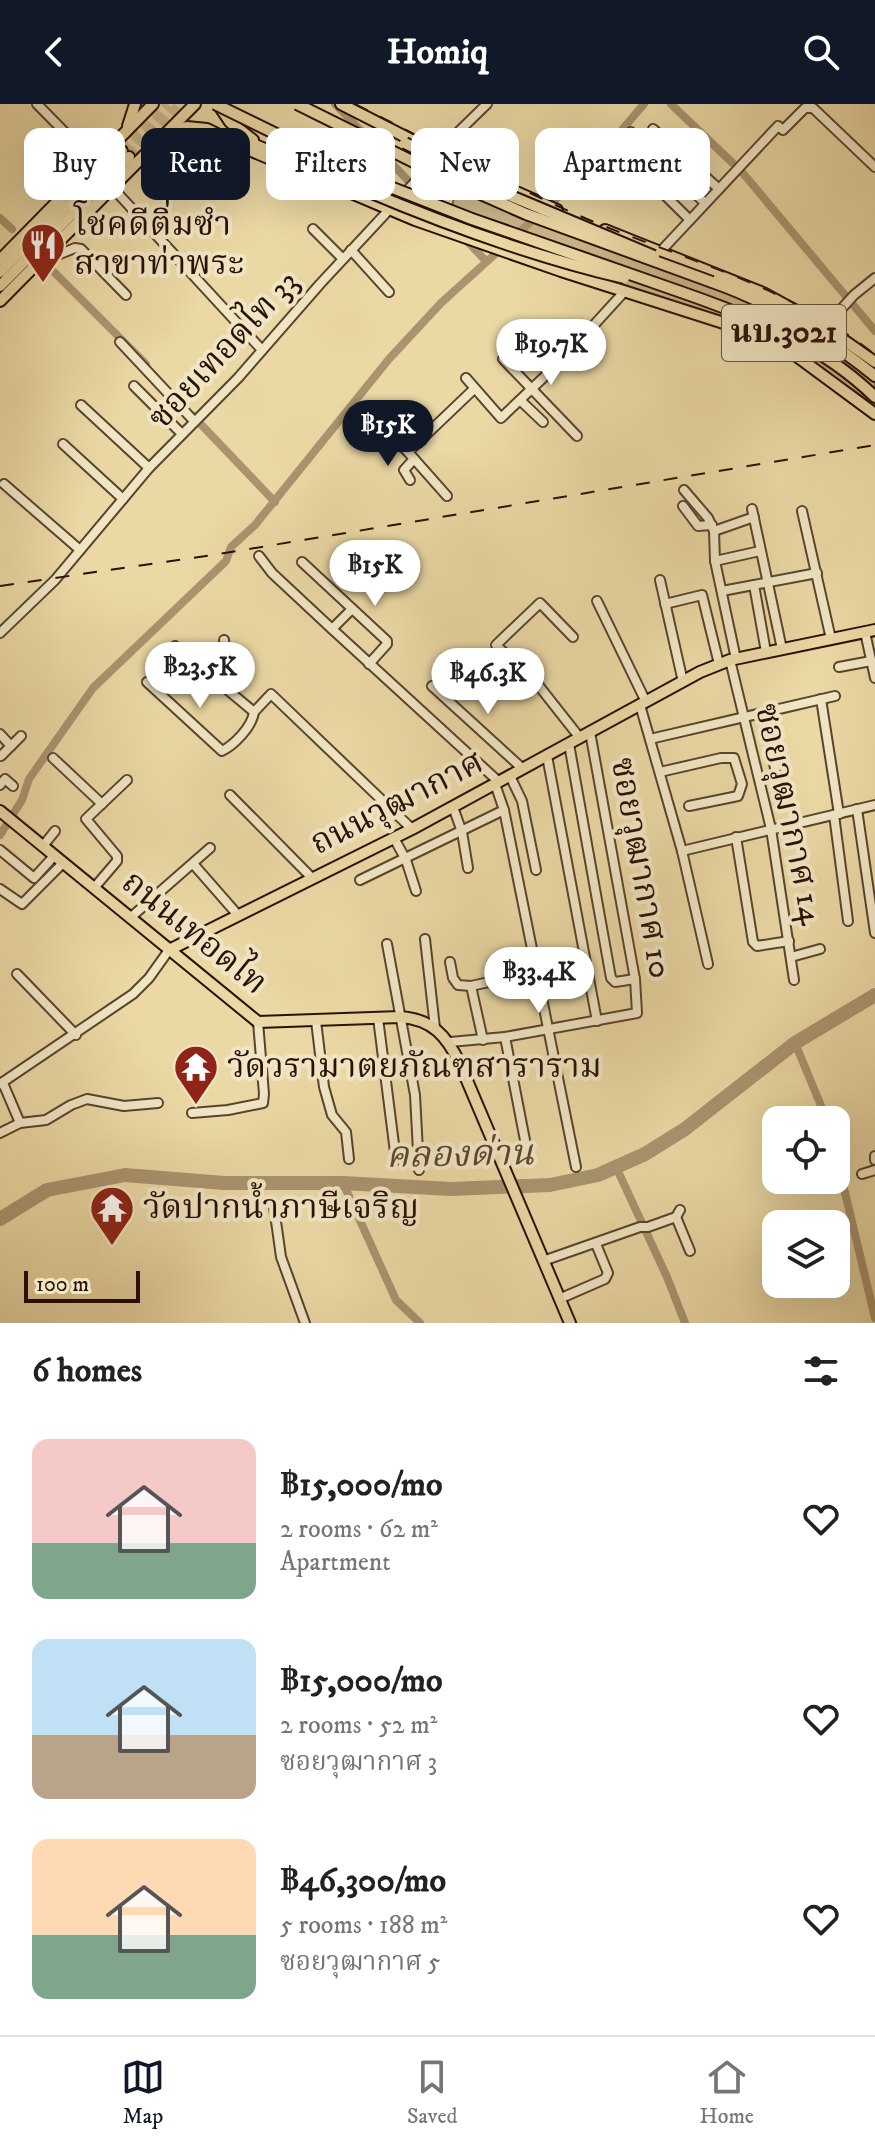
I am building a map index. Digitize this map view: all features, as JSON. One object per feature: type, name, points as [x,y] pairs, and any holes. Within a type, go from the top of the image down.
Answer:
[{"type":"main road","points":[[125,131],[131,122],[135,104]]},
{"type":"main road","points":[[125,133],[153,104]]},
{"type":"main road","points":[[170,128],[195,104]]},
{"type":"main road","points":[[216,104],[236,128],[266,145]]},
{"type":"main road","name":"นบ.3021","points":[[216,104],[362,176],[472,219],[749,316],[793,337],[875,397]]},
{"type":"main road","name":"นบ.3021","points":[[297,104],[515,209],[754,298],[797,321],[875,376]]},
{"type":"main road","points":[[330,104],[511,196],[712,282]]},
{"type":"main road","name":"นบ.3021","points":[[341,104],[411,140]]},
{"type":"main road","name":"นบ.3021","points":[[250,150],[389,209],[498,250],[624,292],[725,321],[783,346],[875,414]]},
{"type":"main road","points":[[0,272],[125,154],[0,286]]},
{"type":"main road","points":[[125,172],[141,157]]},
{"type":"main road","name":"นบ.3021","points":[[519,192],[553,209],[763,293],[825,327],[875,362]]},
{"type":"main road","points":[[0,260],[59,200]]},
{"type":"main road","points":[[0,301],[98,200]]},
{"type":"main road","points":[[389,200],[457,228],[579,267],[681,292]]},
{"type":"main road","name":"ถนนวุฒากาศ","points":[[169,950],[412,829],[719,664],[870,631]]},
{"type":"main road","name":"ถนนเทอดไท","points":[[7,817],[258,1022],[400,1017],[416,1018],[435,1028],[450,1042],[570,1323]]},
{"type":"street","points":[[37,104],[61,128]]},
{"type":"street","name":"ซอยเทอดไท 33","points":[[462,128],[487,104]]},
{"type":"street","points":[[661,251],[778,126],[783,130],[809,106],[875,167]]},
{"type":"street","points":[[710,181],[719,189]]},
{"type":"street","name":"ซอยเทอดไท 33","points":[[0,633],[55,580],[149,468],[262,350],[411,186]]},
{"type":"street","points":[[124,200],[262,350]]},
{"type":"street","points":[[670,200],[690,220]]},
{"type":"street","points":[[702,200],[705,203]]},
{"type":"street","points":[[313,229],[343,259]]},
{"type":"street","points":[[50,250],[60,254],[81,249],[126,295]]},
{"type":"street","points":[[351,250],[389,292]]},
{"type":"street","points":[[825,327],[854,295],[875,278]]},
{"type":"street","points":[[466,378],[500,417],[531,391],[624,292]]},
{"type":"street","points":[[120,342],[196,419]]},
{"type":"street","points":[[503,359],[577,436]]},
{"type":"street","points":[[134,386],[182,434]]},
{"type":"street","points":[[410,480],[404,470],[411,456],[474,389]]},
{"type":"street","points":[[521,401],[543,422]]},
{"type":"street","points":[[81,405],[149,468]]},
{"type":"street","points":[[366,411],[447,496]]},
{"type":"street","points":[[63,444],[123,499]]},
{"type":"street","points":[[4,484],[80,550]]},
{"type":"street","points":[[684,490],[713,528]]},
{"type":"street","points":[[683,506],[698,526],[713,528],[753,513],[782,649]]},
{"type":"street","points":[[802,511],[831,639]]},
{"type":"street","name":"ซอยวุฒากาศ 14","points":[[713,528],[715,561],[744,717],[771,829],[794,980]]},
{"type":"street","points":[[715,561],[760,551]]},
{"type":"street","points":[[259,556],[272,573],[369,664],[522,801],[536,870]]},
{"type":"street","points":[[302,562],[387,642],[369,664]]},
{"type":"street","points":[[722,591],[817,573]]},
{"type":"street","points":[[660,580],[683,682]]},
{"type":"street","points":[[754,585],[766,652]]},
{"type":"street","points":[[665,604],[702,595],[719,664]]},
{"type":"street","points":[[597,601],[643,704],[708,964]]},
{"type":"street","points":[[573,637],[540,603],[496,645],[585,735]]},
{"type":"street","points":[[332,629],[352,609]]},
{"type":"street","points":[[870,631],[875,678]]},
{"type":"street","points":[[211,676],[226,659],[224,640]]},
{"type":"street","points":[[175,646],[254,712]]},
{"type":"street","points":[[839,667],[871,661]]},
{"type":"street","points":[[147,682],[222,751],[251,723],[254,712],[271,694],[412,829]]},
{"type":"street","points":[[432,686],[523,769]]},
{"type":"street","points":[[650,739],[835,696]]},
{"type":"street","points":[[821,699],[848,921]]},
{"type":"street","points":[[763,713],[783,805]]},
{"type":"street","points":[[0,734],[11,746]]},
{"type":"street","name":"ซอยวุฒากาศ 10","points":[[585,735],[635,979],[637,1013],[597,1021]]},
{"type":"street","points":[[1,756],[21,736]]},
{"type":"street","points":[[569,744],[611,978],[615,982],[635,979]]},
{"type":"street","points":[[450,1042],[505,1037],[597,1021],[547,756]]},
{"type":"street","points":[[53,758],[102,804]]},
{"type":"street","points":[[660,772],[721,758],[734,758],[742,784],[738,796],[689,806]]},
{"type":"street","points":[[0,785],[5,779],[13,786]]},
{"type":"street","points":[[94,888],[117,861],[115,853],[86,820],[127,780]]},
{"type":"street","points":[[501,781],[504,810],[576,1167]]},
{"type":"street","points":[[230,795],[312,878]]},
{"type":"street","points":[[682,851],[874,805],[875,816]]},
{"type":"street","points":[[453,807],[462,832],[468,868]]},
{"type":"street","points":[[857,809],[875,933]]},
{"type":"street","points":[[360,880],[504,810]]},
{"type":"street","points":[[43,846],[55,831]]},
{"type":"street","points":[[736,837],[753,942],[757,946],[789,941]]},
{"type":"street","points":[[394,838],[406,860],[416,891]]},
{"type":"street","points":[[130,918],[210,848]]},
{"type":"street","points":[[0,850],[34,878],[54,856]]},
{"type":"street","points":[[0,889],[22,904],[63,863]]},
{"type":"street","points":[[195,866],[237,914]]},
{"type":"street","points":[[425,939],[435,1028]]},
{"type":"street","points":[[387,944],[415,1095],[419,1170]]},
{"type":"street","points":[[791,957],[820,949]]},
{"type":"street","points":[[20,1123],[1,1084],[133,994],[169,950]]},
{"type":"street","points":[[450,962],[454,982],[471,986],[489,982]]},
{"type":"street","points":[[17,974],[76,1035]]},
{"type":"street","points":[[471,986],[483,1040]]},
{"type":"street","points":[[378,1018],[396,1160]]},
{"type":"street","points":[[316,1021],[324,1087],[332,1115],[346,1132],[349,1159]]},
{"type":"street","points":[[192,1113],[263,1103],[258,1022]]},
{"type":"street","points":[[505,1037],[529,1161]]},
{"type":"street","points":[[0,1133],[20,1123],[46,1120],[87,1099],[124,1106],[158,1103]]},
{"type":"street","points":[[862,1174],[875,1170]]},
{"type":"street","points":[[274,1207],[282,1260],[305,1323]]},
{"type":"street","points":[[543,1261],[678,1214],[690,1251]]},
{"type":"street","points":[[559,1299],[605,1279],[608,1273],[596,1244]]},
{"type":"shaded area","points":[[519,196],[699,268],[791,313],[875,368],[875,405],[783,342],[446,228],[454,200],[519,200]]},
{"type":"waterway","points":[[335,104],[358,128]]},
{"type":"waterway","points":[[0,835],[22,800],[29,779],[93,688],[226,561],[231,547],[255,525],[389,359],[441,303],[587,171],[644,104]]},
{"type":"waterway","points":[[671,104],[742,172],[875,331]]},
{"type":"waterway","points":[[395,167],[448,222]]},
{"type":"waterway","points":[[0,218],[12,229]]},
{"type":"waterway","points":[[463,237],[486,261]]},
{"type":"waterway","points":[[46,264],[146,364]]},
{"type":"waterway","points":[[193,416],[275,502]]},
{"type":"waterway","name":"คลองด่าน","points":[[0,1219],[47,1190],[125,1175],[224,1183],[343,1183],[451,1189],[550,1185],[598,1175],[645,1154],[685,1129],[795,1043],[875,995]]},
{"type":"waterway","points":[[795,1043],[821,1106]]},
{"type":"waterway","points":[[616,1167],[685,1323]]},
{"type":"waterway","points":[[343,1183],[396,1300],[420,1323]]},
{"type":"waterway","points":[[845,1194],[875,1318]]},
{"type":"tunnel","points":[[125,148],[168,104]]},
{"type":"tunnel","points":[[129,157],[181,104]]},
{"type":"railway","points":[[355,104],[573,213],[768,290],[841,330],[875,355]]},
{"type":"railway","points":[[0,586],[219,554],[875,445]]},
{"type":"place","name":"โชคดีติ่มซำ สาขาท่าพระ","points":[[43,284]]},
{"type":"place","name":"วัดวรามาตยภัณฑสาราราม","points":[[196,1106]]},
{"type":"place","name":"วัดปากน้ำภาษีเจริญ","points":[[112,1247]]}]
